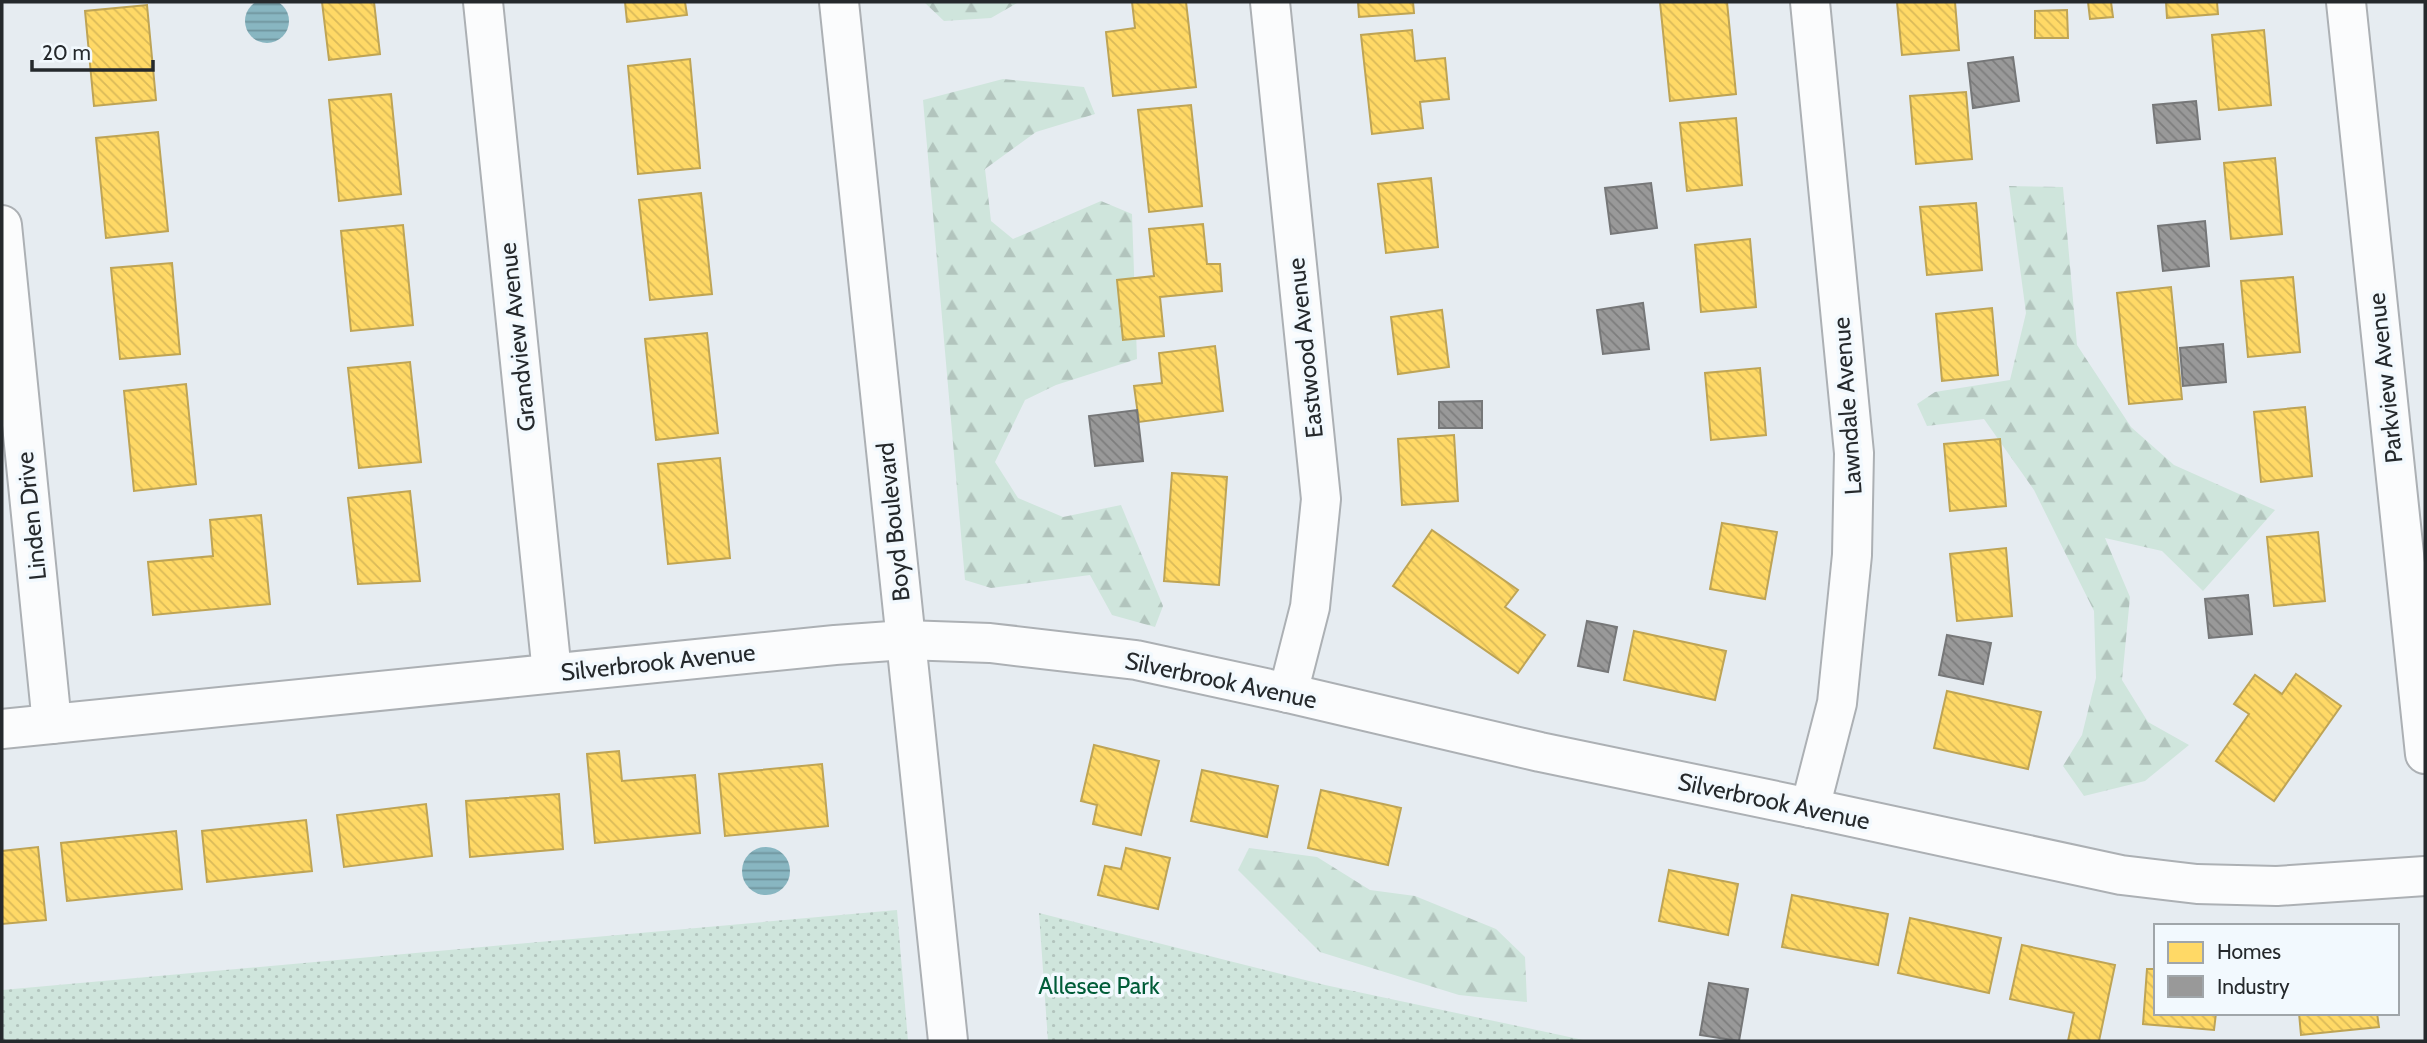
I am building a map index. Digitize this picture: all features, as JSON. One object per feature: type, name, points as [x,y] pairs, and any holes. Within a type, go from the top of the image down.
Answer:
[{"type":"street","name":"Grandview Avenue","points":[[483,2],[552,673]]},
{"type":"street","name":"Boyd Boulevard","points":[[839,2],[948,1041]]},
{"type":"street","name":"Eastwood Avenue","points":[[1270,2],[1321,499],[1310,607],[1288,693]]},
{"type":"street","name":"Lawndale Avenue","points":[[1810,808],[1836,703],[1852,555],[1854,453],[1811,2]]},
{"type":"street","name":"Parkview Avenue","points":[[2346,2],[2425,754]]},
{"type":"street","name":"Linden Drive","points":[[2,225],[52,724]]},
{"type":"street","name":"Silverbrook Avenue","points":[[2,729],[835,645],[905,640],[990,643],[1136,660],[1540,752],[2121,876],[2184,883],[2277,886],[2425,876]]},
{"type":"green space","points":[[924,2],[1019,2],[991,18],[944,21]]},
{"type":"green space","points":[[1003,79],[1084,87],[1095,114],[1036,132],[985,169],[991,221],[1013,239],[1101,201],[1132,214],[1137,359],[1056,385],[1025,400],[995,462],[1018,498],[1063,517],[1121,505],[1163,606],[1155,627],[1112,615],[1090,575],[991,588],[965,580],[923,100]]},
{"type":"green space","points":[[2009,186],[2063,187],[2077,345],[2131,427],[2174,465],[2275,510],[2203,591],[2162,551],[2105,538],[2130,597],[2122,680],[2148,722],[2189,745],[2145,781],[2084,796],[2063,766],[2082,735],[2096,678],[2094,611],[2034,490],[1984,419],[1927,426],[1917,404],[1935,392],[2010,380],[2026,313]]},
{"type":"green space","points":[[1249,848],[1317,857],[1370,890],[1415,896],[1496,929],[1525,957],[1527,1002],[1459,995],[1320,952],[1238,870]]},
{"type":"green space","points":[[897,910],[908,1041],[2,1041],[2,990]]},
{"type":"green space","name":"Allesee Park","points":[[1039,913],[1325,985],[1588,1041],[1048,1041]]},
{"type":"water","points":[[267,-1],[282,6],[289,21],[282,36],[267,43],[252,36],[245,21],[252,6]]},
{"type":"water","points":[[766,847],[783,854],[790,871],[783,888],[766,895],[749,888],[742,871],[749,854]]},
{"type":"building: Homes","points":[[322,2],[374,2],[380,54],[329,60]]},
{"type":"building: Homes","points":[[625,2],[685,2],[687,15],[627,22]]},
{"type":"building: Homes","points":[[1132,2],[1186,2],[1196,87],[1113,96],[1106,32],[1135,28]]},
{"type":"building: Homes","points":[[1358,2],[1413,2],[1414,13],[1359,17]]},
{"type":"building: Homes","points":[[1660,2],[1727,2],[1736,94],[1670,101]]},
{"type":"building: Homes","points":[[1897,2],[1955,2],[1959,50],[1902,55]]},
{"type":"building: Homes","points":[[2088,2],[2111,2],[2113,17],[2090,19]]},
{"type":"building: Homes","points":[[2166,2],[2217,2],[2218,14],[2167,18]]},
{"type":"building: Homes","points":[[147,5],[156,100],[94,106],[85,11]]},
{"type":"building: Homes","points":[[2067,10],[2068,38],[2035,38],[2035,11]]},
{"type":"building: Homes","points":[[1412,30],[1415,61],[1445,58],[1449,99],[1420,102],[1423,128],[1372,134],[1361,35]]},
{"type":"building: Homes","points":[[2264,30],[2271,105],[2219,110],[2212,35]]},
{"type":"building: Homes","points":[[690,59],[700,168],[638,174],[628,66]]},
{"type":"building: Homes","points":[[1966,92],[1972,159],[1916,164],[1910,96]]},
{"type":"building: Homes","points":[[391,94],[401,194],[339,201],[329,100]]},
{"type":"building: Homes","points":[[1191,105],[1202,206],[1149,212],[1138,110]]},
{"type":"building: Homes","points":[[1736,118],[1742,185],[1687,191],[1680,123]]},
{"type":"building: Homes","points":[[158,132],[168,231],[106,238],[96,138]]},
{"type":"building: Homes","points":[[2275,158],[2282,234],[2231,239],[2224,163]]},
{"type":"building: Homes","points":[[1431,178],[1438,247],[1386,253],[1378,184]]},
{"type":"building: Homes","points":[[701,193],[712,294],[650,300],[639,200]]},
{"type":"building: Homes","points":[[1976,203],[1982,270],[1927,275],[1920,207]]},
{"type":"building: Homes","points":[[1203,224],[1207,264],[1220,264],[1222,291],[1160,297],[1164,336],[1123,340],[1117,280],[1154,276],[1149,229]]},
{"type":"building: Homes","points":[[403,225],[413,325],[351,331],[341,231]]},
{"type":"building: Homes","points":[[1750,239],[1756,307],[1701,312],[1695,245]]},
{"type":"building: Homes","points":[[172,263],[180,354],[120,359],[111,268]]},
{"type":"building: Homes","points":[[2293,277],[2300,352],[2248,357],[2241,281]]},
{"type":"building: Homes","points":[[2171,287],[2182,399],[2129,404],[2117,293]]},
{"type":"building: Homes","points":[[1992,308],[1998,375],[1942,381],[1936,314]]},
{"type":"building: Homes","points":[[1442,310],[1449,367],[1398,374],[1391,317]]},
{"type":"building: Homes","points":[[707,333],[718,433],[656,440],[645,339]]},
{"type":"building: Homes","points":[[1215,346],[1223,411],[1139,422],[1134,386],[1162,383],[1159,353]]},
{"type":"building: Homes","points":[[410,362],[421,462],[359,468],[348,368]]},
{"type":"building: Homes","points":[[1760,368],[1766,435],[1711,440],[1705,373]]},
{"type":"building: Homes","points":[[186,384],[196,484],[134,491],[124,391]]},
{"type":"building: Homes","points":[[2305,407],[2312,476],[2261,482],[2254,412]]},
{"type":"building: Homes","points":[[1454,435],[1458,501],[1402,505],[1398,439]]},
{"type":"building: Homes","points":[[2000,439],[2006,506],[1950,511],[1944,444]]},
{"type":"building: Homes","points":[[720,458],[730,558],[668,564],[658,464]]},
{"type":"building: Homes","points":[[1172,473],[1227,477],[1219,585],[1164,581]]},
{"type":"building: Homes","points":[[410,491],[420,581],[358,584],[348,498]]},
{"type":"building: Homes","points":[[261,515],[270,604],[153,615],[148,562],[213,556],[210,520]]},
{"type":"building: Homes","points":[[1722,523],[1777,532],[1765,599],[1710,589]]},
{"type":"building: Homes","points":[[1432,530],[1518,590],[1505,607],[1545,635],[1518,673],[1393,586]]},
{"type":"building: Homes","points":[[2318,532],[2325,601],[2274,606],[2267,537]]},
{"type":"building: Homes","points":[[2006,548],[2012,616],[1957,621],[1950,554]]},
{"type":"building: Homes","points":[[1634,631],[1726,651],[1715,700],[1624,680]]},
{"type":"building: Homes","points":[[2296,674],[2341,706],[2274,801],[2216,761],[2249,714],[2234,704],[2255,675],[2282,694]]},
{"type":"building: Homes","points":[[1947,691],[2041,712],[2028,769],[1934,748]]},
{"type":"building: Homes","points":[[1094,745],[1159,761],[1141,835],[1093,824],[1097,805],[1081,801]]},
{"type":"building: Homes","points":[[619,751],[622,781],[695,775],[700,833],[595,843],[587,754]]},
{"type":"building: Homes","points":[[822,764],[828,826],[725,836],[719,774]]},
{"type":"building: Homes","points":[[1202,770],[1278,786],[1267,837],[1191,821]]},
{"type":"building: Homes","points":[[1321,790],[1401,808],[1388,865],[1308,848]]},
{"type":"building: Homes","points":[[559,794],[563,849],[470,857],[466,801]]},
{"type":"building: Homes","points":[[426,804],[432,856],[344,867],[337,815]]},
{"type":"building: Homes","points":[[306,820],[312,871],[207,882],[202,831]]},
{"type":"building: Homes","points":[[176,831],[182,889],[67,901],[61,843]]},
{"type":"building: Homes","points":[[38,847],[46,920],[2,924],[2,851]]},
{"type":"building: Homes","points":[[1126,848],[1170,858],[1158,909],[1098,895],[1105,866],[1121,869]]},
{"type":"building: Homes","points":[[1669,870],[1738,884],[1728,935],[1659,921]]},
{"type":"building: Homes","points":[[1792,895],[1888,914],[1878,965],[1782,947]]},
{"type":"building: Homes","points":[[1910,918],[2001,938],[1989,993],[1898,973]]},
{"type":"building: Homes","points":[[2022,945],[2115,965],[2099,1041],[2068,1041],[2074,1013],[2010,999]]},
{"type":"building: Homes","points":[[2147,969],[2154,969],[2154,1015],[2216,1015],[2214,1030],[2143,1024]]},
{"type":"building: Homes","points":[[2299,1015],[2377,1015],[2379,1027],[2301,1035]]},
{"type":"building: Industry","points":[[2013,57],[2019,101],[1973,108],[1968,63]]},
{"type":"building: Industry","points":[[2196,101],[2200,139],[2157,143],[2153,105]]},
{"type":"building: Industry","points":[[1651,183],[1657,228],[1611,234],[1605,188]]},
{"type":"building: Industry","points":[[2205,221],[2209,266],[2163,271],[2158,226]]},
{"type":"building: Industry","points":[[1643,303],[1649,349],[1603,354],[1597,310]]},
{"type":"building: Industry","points":[[2223,344],[2226,382],[2183,386],[2180,348]]},
{"type":"building: Industry","points":[[1482,401],[1482,428],[1439,428],[1439,402]]},
{"type":"building: Industry","points":[[1137,410],[1143,461],[1095,466],[1089,416]]},
{"type":"building: Industry","points":[[2248,595],[2252,634],[2209,638],[2205,599]]},
{"type":"building: Industry","points":[[1587,621],[1617,627],[1608,672],[1578,666]]},
{"type":"building: Industry","points":[[1947,635],[1991,643],[1983,684],[1939,675]]},
{"type":"building: Industry","points":[[1709,983],[1748,989],[1739,1041],[1700,1035]]}]
